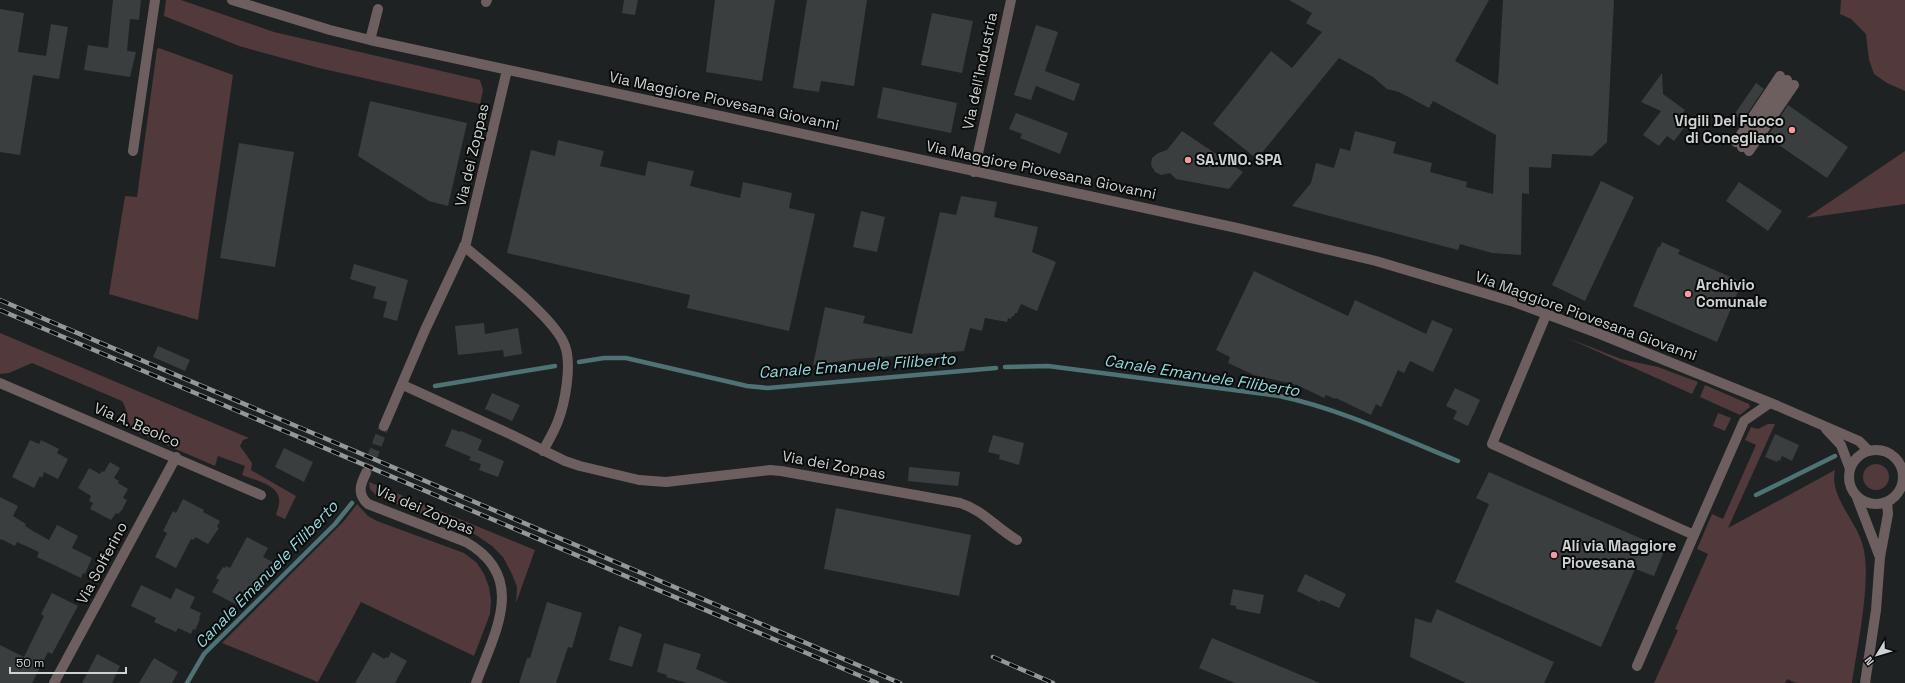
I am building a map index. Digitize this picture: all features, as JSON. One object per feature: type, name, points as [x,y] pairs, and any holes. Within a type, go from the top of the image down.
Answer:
[{"type":"street","points":[[133,151],[155,0]]},
{"type":"street","name":"Via Maggiore Piovesana Giovanni","points":[[232,0],[330,30],[370,40],[974,172],[1230,226],[1376,261],[1514,302],[1600,334],[1859,441],[1869,451]]},
{"type":"street","name":"Via dell'Industria","points":[[974,172],[1011,0]]},
{"type":"street","points":[[370,40],[378,9]]},
{"type":"street","name":"Via dei Zoppas","points":[[384,426],[425,330],[464,246],[473,218],[507,70]]},
{"type":"street","points":[[1787,80],[1742,147],[1787,80]]},
{"type":"street","points":[[464,246],[544,316],[565,345],[567,353],[567,379],[564,400],[558,421],[542,451]]},
{"type":"street","points":[[1546,315],[1492,444],[1694,535]]},
{"type":"street","name":"Via A. Beolco","points":[[0,383],[262,495]]},
{"type":"street","name":"Via dei Zoppas","points":[[403,384],[512,435],[542,451],[580,466],[639,480],[666,482],[770,470],[781,471],[960,503],[977,509],[1007,534],[1017,540]]},
{"type":"street","points":[[1637,666],[1744,421],[1770,403]]},
{"type":"street","name":"Via Maggiore Piovesana Giovanni","points":[[1825,428],[1840,445],[1850,469]]},
{"type":"street","points":[[1865,683],[1878,598],[1880,557],[1891,499],[1902,484],[1903,478],[1903,469],[1894,457],[1887,452],[1879,450],[1869,451],[1858,456],[1850,469],[1851,486],[1880,557]]},
{"type":"street","name":"Via Solferino","points":[[54,683],[176,457]]},
{"type":"street","name":"Via dei Zoppas","points":[[366,473],[360,488],[361,495],[368,504],[466,542],[477,548],[496,572],[502,585],[501,614],[476,683]]},
{"type":"street","points":[[1855,494],[1862,500],[1879,504],[1905,494]]},
{"type":"shaded area","points":[[166,0],[181,0],[274,32],[480,80],[483,90],[480,104],[319,68],[239,46],[164,16]]},
{"type":"shaded area","points":[[1841,0],[1905,0],[1905,91],[1887,83],[1874,74],[1869,60],[1866,34],[1851,19],[1840,14]]},
{"type":"shaded area","points":[[159,48],[233,75],[198,320],[109,294],[125,196],[137,197],[157,49]]},
{"type":"shaded area","points":[[1905,151],[1905,204],[1806,218]]},
{"type":"shaded area","points":[[0,333],[249,438],[243,440],[240,446],[252,463],[251,470],[296,496],[285,519],[276,515],[279,503],[278,494],[265,484],[242,475],[245,466],[218,456],[215,466],[132,430],[122,401],[32,363],[9,373],[0,374]]},
{"type":"shaded area","points":[[1565,337],[1621,359],[1658,367],[1698,382],[1692,394]]},
{"type":"shaded area","points":[[1705,385],[1749,404],[1750,407],[1740,415],[1700,397]]},
{"type":"shaded area","points":[[1718,413],[1731,418],[1725,431],[1713,426]]},
{"type":"shaded area","points":[[1768,424],[1775,424],[1728,528],[1835,470],[1834,480],[1839,498],[1859,534],[1865,556],[1866,573],[1863,612],[1852,683],[1796,683],[1787,679],[1785,683],[1654,683],[1678,630],[1675,629],[1708,554],[1697,549],[1712,514],[1723,519],[1756,445],[1745,440],[1751,427],[1758,429]]},
{"type":"shaded area","points":[[1876,464],[1885,468],[1889,477],[1885,486],[1876,490],[1867,486],[1863,477],[1867,468]]},
{"type":"shaded area","points":[[369,482],[535,550],[516,603],[517,587],[512,574],[503,557],[492,546],[476,535],[377,496],[370,489]]},
{"type":"shaded area","points":[[357,504],[368,516],[377,521],[464,553],[477,563],[484,574],[489,587],[491,601],[490,614],[474,656],[361,602],[318,682],[222,643],[344,521]]},
{"type":"building","points":[[113,0],[141,0],[139,20],[130,19],[127,51],[136,52],[130,77],[84,70],[88,45],[108,48]]},
{"type":"building","points":[[624,0],[638,0],[635,15],[622,13]]},
{"type":"building","points":[[715,0],[775,0],[762,81],[706,72]]},
{"type":"building","points":[[807,0],[867,0],[854,86],[821,81],[819,92],[793,88]]},
{"type":"building","points":[[1289,0],[1489,0],[1455,61],[1498,85],[1503,0],[1614,0],[1607,142],[1592,156],[1552,154],[1551,168],[1529,167],[1529,194],[1522,193],[1521,255],[1492,253],[1460,244],[1458,250],[1292,206],[1311,183],[1316,163],[1334,168],[1340,148],[1350,151],[1355,131],[1396,142],[1393,153],[1432,163],[1430,172],[1467,182],[1466,187],[1493,194],[1496,135],[1433,101],[1429,108],[1399,92],[1387,89],[1373,77],[1339,58],[1257,159],[1213,124],[1271,51],[1292,68],[1322,32],[1306,23],[1312,13]]},
{"type":"building","points":[[0,9],[24,13],[18,52],[46,56],[51,24],[68,27],[59,79],[33,75],[20,155],[0,152]]},
{"type":"building","points":[[932,13],[973,21],[962,73],[921,65]]},
{"type":"building","points":[[1036,25],[1058,32],[1045,71],[1080,84],[1074,101],[1036,86],[1031,100],[1014,95]]},
{"type":"building","points":[[1662,73],[1663,94],[1685,110],[1676,122],[1684,128],[1674,141],[1667,136],[1659,146],[1643,135],[1661,111],[1641,102]]},
{"type":"building","points":[[1756,83],[1764,89],[1743,120],[1734,115]]},
{"type":"building","points":[[883,87],[957,103],[951,133],[877,118]]},
{"type":"building","points":[[370,101],[467,123],[448,206],[429,201],[358,156]]},
{"type":"building","points":[[1788,105],[1848,147],[1827,178],[1767,137]]},
{"type":"building","points":[[1016,113],[1068,133],[1060,154],[1020,138],[1022,134],[1009,129]]},
{"type":"building","name":"SA.VNO. SPA","points":[[1182,131],[1243,172],[1229,189],[1176,179],[1170,173],[1161,175],[1155,172],[1151,165],[1152,158],[1158,153],[1167,150]]},
{"type":"building","points":[[558,140],[604,151],[600,166],[645,176],[648,161],[694,171],[690,186],[740,198],[743,182],[792,193],[789,208],[815,214],[789,331],[687,308],[690,295],[507,253],[531,150],[555,156]]},
{"type":"building","points":[[239,143],[294,152],[275,267],[220,258]]},
{"type":"building","points":[[1601,181],[1634,197],[1585,301],[1552,285]]},
{"type":"building","points":[[1739,182],[1782,211],[1768,231],[1726,201]]},
{"type":"building","points":[[961,196],[997,202],[994,217],[1038,227],[1032,252],[1056,262],[1037,311],[1021,304],[1017,313],[1012,316],[1011,319],[1008,318],[1007,322],[985,318],[982,331],[970,328],[964,351],[855,359],[813,365],[825,307],[865,316],[863,323],[912,334],[940,212],[956,215]]},
{"type":"building","points":[[861,211],[885,217],[877,252],[853,247]]},
{"type":"building","name":"Archivio Comunale","points":[[1662,242],[1680,250],[1678,254],[1742,282],[1717,342],[1633,306],[1658,247],[1660,247]]},
{"type":"building","points":[[354,264],[408,280],[397,321],[383,317],[387,302],[373,298],[376,287],[350,279]]},
{"type":"building","points":[[1254,271],[1348,316],[1355,300],[1426,334],[1432,320],[1453,329],[1433,372],[1410,361],[1404,373],[1398,370],[1381,407],[1376,404],[1371,415],[1336,398],[1335,399],[1326,395],[1324,398],[1297,385],[1254,375],[1228,363],[1230,357],[1216,350]]},
{"type":"building","points":[[484,323],[485,334],[518,328],[522,354],[504,357],[503,350],[458,355],[455,326]]},
{"type":"building","points":[[158,346],[190,360],[185,371],[153,357]]},
{"type":"building","points":[[1455,388],[1480,400],[1468,426],[1453,419],[1457,411],[1446,406]]},
{"type":"building","points":[[492,393],[520,405],[512,421],[485,409]]},
{"type":"building","points":[[452,429],[461,431],[482,440],[478,450],[504,461],[498,477],[479,470],[481,464],[469,460],[471,457],[445,446]]},
{"type":"building","points":[[1775,434],[1799,445],[1792,461],[1782,456],[1780,461],[1778,460],[1777,462],[1765,457]]},
{"type":"building","points":[[993,435],[1024,443],[1019,465],[999,459],[1000,455],[988,452]]},
{"type":"building","points":[[30,440],[39,444],[41,440],[59,449],[57,453],[68,459],[58,479],[44,472],[42,478],[40,476],[34,488],[12,477]]},
{"type":"building","points":[[284,448],[313,462],[304,482],[275,467]]},
{"type":"building","points":[[110,462],[120,468],[114,478],[119,481],[118,483],[128,489],[123,498],[127,500],[122,510],[118,514],[116,513],[111,520],[90,509],[93,503],[89,501],[91,496],[78,488],[89,468],[100,474],[102,471],[104,472]]},
{"type":"building","points":[[909,467],[960,472],[958,486],[908,481]]},
{"type":"building","name":"Alí via Maggiore Piovesana","points":[[1489,472],[1665,549],[1654,576],[1635,569],[1601,647],[1455,582],[1489,504],[1476,498]]},
{"type":"building","points":[[0,497],[18,506],[13,516],[26,524],[25,526],[49,540],[57,525],[78,536],[72,548],[92,558],[85,574],[83,573],[81,578],[37,557],[39,552],[17,542],[15,546],[1,539],[0,541]]},
{"type":"building","points":[[183,499],[204,510],[203,512],[220,521],[217,527],[219,528],[208,544],[195,537],[194,540],[191,539],[176,568],[155,557],[167,533],[163,531],[173,511],[176,513]]},
{"type":"building","points":[[836,508],[971,535],[959,596],[824,569]]},
{"type":"building","points":[[247,537],[268,548],[263,557],[273,562],[265,577],[262,575],[255,589],[253,588],[251,593],[247,591],[239,606],[212,592],[219,580],[216,578],[223,567],[225,568],[226,566],[230,568]]},
{"type":"building","points":[[1305,574],[1346,594],[1339,608],[1321,600],[1320,602],[1297,591]]},
{"type":"building","points":[[141,585],[171,599],[176,588],[195,597],[190,608],[201,613],[195,630],[193,629],[191,634],[178,628],[176,632],[154,622],[156,618],[131,606]]},
{"type":"building","points":[[1233,589],[1264,595],[1260,614],[1236,609],[1236,606],[1230,605]]},
{"type":"building","points":[[52,593],[78,606],[52,654],[48,652],[32,683],[0,683],[0,645],[24,657],[44,616],[41,614]]},
{"type":"building","points":[[547,602],[582,613],[572,648],[568,647],[556,683],[519,683],[527,658],[530,658]]},
{"type":"building","points":[[1437,609],[1554,662],[1544,683],[1466,683],[1410,657],[1415,618],[1431,623]]},
{"type":"building","points":[[619,626],[642,634],[632,667],[609,660]]},
{"type":"building","points":[[1212,638],[1320,683],[1235,683],[1199,668]]},
{"type":"building","points":[[664,643],[701,654],[696,669],[729,683],[687,683],[666,677],[667,675],[657,672]]},
{"type":"building","points":[[373,652],[384,659],[386,657],[388,658],[391,652],[407,661],[395,683],[355,683]]},
{"type":"building","points":[[97,654],[120,666],[112,683],[82,683]]},
{"type":"building","points":[[154,658],[178,672],[172,683],[139,683]]},
{"type":"waterway","name":"Canale Emanuele Filiberto","points":[[579,362],[604,358],[626,358],[747,386],[768,388],[996,368]]},
{"type":"waterway","name":"Canale Emanuele Filiberto","points":[[435,386],[555,366]]},
{"type":"waterway","name":"Canale Emanuele Filiberto","points":[[1005,367],[1048,366],[1279,396],[1325,408],[1392,433],[1458,461]]},
{"type":"waterway","name":"Canale Emanuele Filiberto","points":[[1756,495],[1835,456]]},
{"type":"waterway","name":"Canale Emanuele Filiberto","points":[[187,683],[204,654],[335,524],[352,503]]},
{"type":"tunnel","points":[[366,473],[384,426]]},
{"type":"railway","points":[[0,300],[900,683]]},
{"type":"railway","points":[[0,310],[877,683]]},
{"type":"railway","points":[[993,657],[1053,683]]},
{"type":"place","name":"Vigili Del Fuoco di Conegliano","points":[[1792,130]]},
{"type":"place","name":"SA.VNO. SPA","points":[[1188,160]]},
{"type":"place","name":"Archivio Comunale","points":[[1688,294]]},
{"type":"place","name":"Alí via Maggiore Piovesana","points":[[1554,555]]}]
